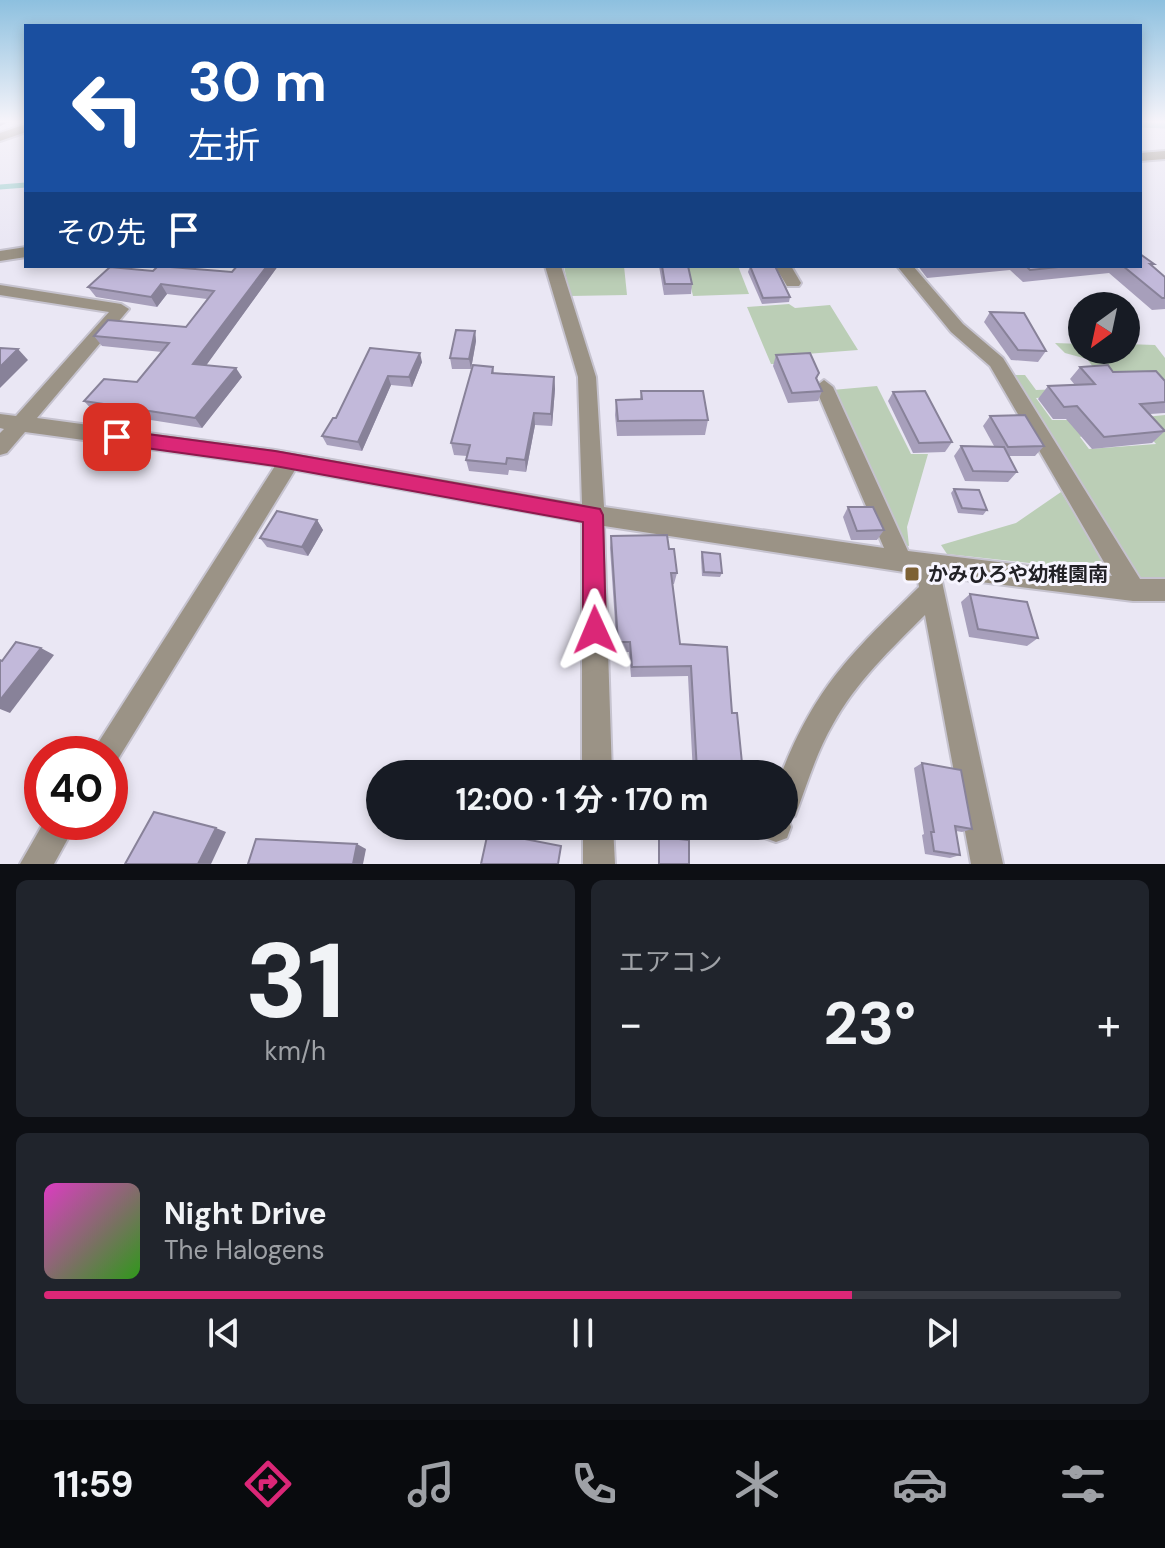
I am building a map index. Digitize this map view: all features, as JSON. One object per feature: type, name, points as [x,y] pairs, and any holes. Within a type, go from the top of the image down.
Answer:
[{"type":"street","points":[[0,256],[24,252]]},
{"type":"street","points":[[554,268],[587,377],[593,515],[597,760]]},
{"type":"street","points":[[784,268],[793,283]]},
{"type":"street","points":[[907,268],[957,328],[997,362],[1133,590]]},
{"type":"street","points":[[0,290],[121,309],[0,447]]},
{"type":"street","points":[[824,387],[920,573],[987,864]]},
{"type":"street","points":[[0,421],[289,461],[920,573],[1165,590]]},
{"type":"street","points":[[116,736],[289,461]]},
{"type":"street","points":[[798,769],[812,733],[832,698],[920,573]]},
{"type":"street","points":[[36,864],[51,840]]},
{"type":"street","points":[[598,840],[599,864]]},
{"type":"green space","points":[[564,268],[624,268],[627,295],[570,296]]},
{"type":"green space","points":[[686,268],[739,268],[749,294],[693,296]]},
{"type":"green space","points":[[789,304],[795,308],[830,305],[858,350],[806,354],[810,363],[771,364],[747,307]]},
{"type":"green space","points":[[1055,343],[1068,343],[1068,354]]},
{"type":"green space","points":[[1140,344],[1155,345],[1165,358],[1165,404],[1097,372],[1091,364],[1140,364]]},
{"type":"green space","points":[[1012,375],[1025,375],[1036,390],[1063,389],[1067,396],[1036,398],[1052,420],[1076,420],[1087,434],[1080,437],[1089,449],[1156,444],[1134,418],[1165,415],[1165,578],[1139,578]]},
{"type":"green space","points":[[877,386],[911,454],[928,454],[907,527],[909,546],[904,545],[832,390]]},
{"type":"green space","points":[[1061,492],[1110,572],[947,554],[941,545],[1016,523]]},
{"type":"building","points":[[1142,255],[1154,264],[1150,264],[1165,277],[1165,298],[1125,268],[1142,268]]},
{"type":"building","points":[[109,268],[153,271],[156,268],[183,268],[232,272],[235,268],[265,268],[193,364],[236,368],[195,418],[84,401],[104,379],[137,382],[169,343],[94,336],[108,320],[186,327],[214,291],[161,284],[151,297],[88,287]]},
{"type":"building","points":[[662,268],[688,268],[692,284],[665,284]]},
{"type":"building","points":[[751,268],[776,268],[790,297],[763,298]]},
{"type":"building","points":[[990,312],[1024,313],[1046,351],[1018,350]]},
{"type":"building","points":[[456,330],[475,331],[469,359],[450,358]]},
{"type":"building","points":[[0,348],[18,349],[0,367]]},
{"type":"building","points":[[370,348],[420,353],[409,377],[388,376],[358,442],[322,436],[336,418]]},
{"type":"building","points":[[810,353],[819,373],[816,378],[822,391],[792,393],[776,355]]},
{"type":"building","points":[[473,365],[493,367],[492,373],[554,377],[551,414],[534,413],[525,460],[507,458],[506,464],[466,460],[470,445],[451,443]]},
{"type":"building","points":[[1108,365],[1113,372],[1156,371],[1165,381],[1165,402],[1140,404],[1165,431],[1104,437],[1077,406],[1064,407],[1048,386],[1095,384],[1080,367]]},
{"type":"building","points":[[641,391],[703,391],[708,420],[618,421],[616,400],[642,399]]},
{"type":"building","points":[[925,391],[952,442],[919,443],[893,392]]},
{"type":"building","points":[[1025,415],[1044,446],[1008,447],[990,416]]},
{"type":"building","points":[[961,446],[1004,447],[1017,472],[973,471]]},
{"type":"building","points":[[954,489],[979,490],[987,510],[962,508]]},
{"type":"building","points":[[848,507],[873,507],[884,530],[857,531]]},
{"type":"building","points":[[277,511],[317,520],[302,547],[260,538]]},
{"type":"building","points":[[667,535],[669,549],[674,549],[677,573],[671,573],[680,644],[727,647],[732,713],[737,713],[742,760],[696,760],[691,666],[632,667],[630,642],[618,642],[611,536]]},
{"type":"building","points":[[702,552],[720,554],[722,573],[704,572]]},
{"type":"building","points":[[970,594],[1027,602],[1038,638],[978,629]]},
{"type":"building","points":[[16,642],[41,648],[0,700],[0,660]]},
{"type":"building","points":[[922,763],[961,770],[972,829],[955,826],[960,855],[934,851],[931,832],[934,832]]},
{"type":"building","points":[[154,812],[216,828],[198,864],[125,864]]},
{"type":"building","points":[[256,839],[357,844],[353,864],[248,864]]},
{"type":"building","points":[[486,840],[530,840],[561,846],[558,864],[481,864]]},
{"type":"building","points":[[659,840],[689,840],[689,864],[659,864]]},
{"type":"waterway","points":[[0,187],[24,185]]},
{"type":"place","name":"かみひろや幼稚園南","points":[[912,574]]},
{"type":"route","points":[[117,437],[275,458],[593,515],[595,630]]}]
